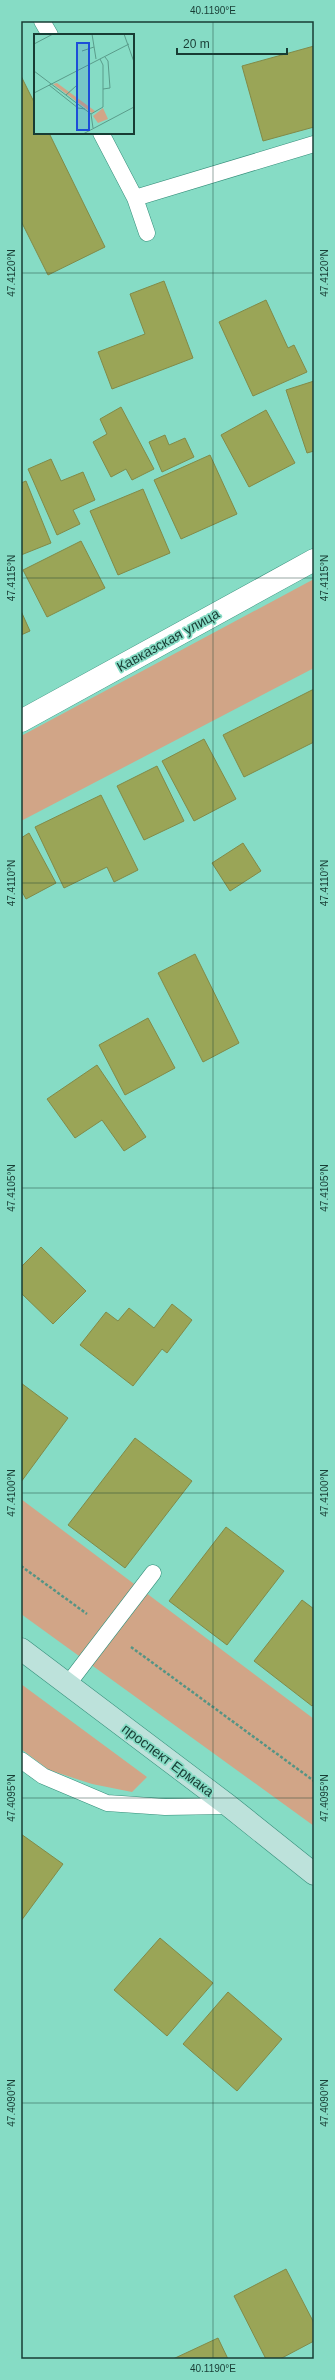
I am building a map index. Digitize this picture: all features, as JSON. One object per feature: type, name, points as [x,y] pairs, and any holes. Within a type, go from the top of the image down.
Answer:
[{"type":"street","name":"Кавказская улица","points":[[21,721],[314,560]]},
{"type":"street","name":"проспект Ермака","points":[[21,1649],[229,1806],[314,1874]]},
{"type":"lane","points":[[42,21],[49,34]]},
{"type":"lane","points":[[102,134],[135,198],[147,233]]},
{"type":"lane","points":[[135,198],[314,144]]},
{"type":"lane","points":[[68,1684],[153,1573]]},
{"type":"lane","points":[[21,1760],[43,1776],[107,1803],[165,1807],[229,1806]]},
{"type":"path","points":[[21,1566],[314,1781]]},
{"type":"shaded area","points":[[314,579],[314,668],[21,821],[21,736]]},
{"type":"shaded area","points":[[21,1499],[314,1719],[314,1826],[21,1614]]},
{"type":"shaded area","points":[[21,1684],[147,1777],[132,1792],[92,1784],[49,1770],[21,1749]]},
{"type":"building","points":[[314,46],[314,127],[263,141],[242,66]]},
{"type":"building","points":[[21,76],[34,102],[34,134],[49,134],[105,247],[48,275],[21,221]]},
{"type":"building","points":[[164,281],[193,358],[112,389],[98,352],[145,334],[130,294]]},
{"type":"building","points":[[266,300],[288,348],[294,345],[307,372],[253,396],[219,322]]},
{"type":"building","points":[[314,381],[314,451],[307,453],[286,390]]},
{"type":"building","points":[[121,407],[154,469],[132,480],[126,469],[111,477],[93,442],[107,434],[100,419]]},
{"type":"building","points":[[266,410],[295,463],[249,487],[221,435]]},
{"type":"building","points":[[165,435],[169,445],[185,438],[194,457],[162,472],[149,442]]},
{"type":"building","points":[[210,455],[237,514],[181,539],[154,480]]},
{"type":"building","points":[[51,459],[61,481],[83,472],[95,500],[73,510],[80,524],[57,535],[28,469]]},
{"type":"building","points":[[26,481],[51,543],[21,555],[21,483]]},
{"type":"building","points":[[143,489],[170,553],[118,575],[90,511]]},
{"type":"building","points":[[81,541],[105,588],[47,617],[23,570]]},
{"type":"building","points":[[21,611],[30,631],[21,635]]},
{"type":"building","points":[[314,689],[314,742],[244,777],[223,735]]},
{"type":"building","points":[[204,739],[236,799],[194,821],[162,761]]},
{"type":"building","points":[[157,766],[184,821],[144,840],[117,786]]},
{"type":"building","points":[[101,795],[138,870],[114,882],[107,867],[64,888],[35,827]]},
{"type":"building","points":[[29,833],[56,883],[26,899],[21,890],[21,838]]},
{"type":"building","points":[[243,843],[261,871],[230,891],[212,863]]},
{"type":"building","points":[[195,954],[239,1043],[203,1062],[158,973]]},
{"type":"building","points":[[148,1018],[175,1068],[125,1095],[99,1045]]},
{"type":"building","points":[[97,1065],[146,1137],[124,1151],[102,1120],[75,1138],[47,1099]]},
{"type":"building","points":[[41,1247],[86,1291],[53,1324],[21,1293],[21,1267]]},
{"type":"building","points":[[172,1304],[192,1320],[167,1353],[162,1349],[133,1386],[80,1345],[106,1312],[118,1321],[129,1308],[154,1328]]},
{"type":"building","points":[[21,1383],[68,1418],[21,1482]]},
{"type":"building","points":[[135,1438],[192,1481],[125,1568],[68,1525]]},
{"type":"building","points":[[226,1527],[284,1571],[227,1645],[169,1601]]},
{"type":"building","points":[[302,1600],[314,1609],[314,1704],[312,1706],[254,1661]]},
{"type":"building","points":[[21,1834],[63,1864],[21,1921]]},
{"type":"building","points":[[160,1938],[213,1983],[167,2036],[114,1990]]},
{"type":"building","points":[[228,1992],[282,2039],[237,2091],[183,2044]]},
{"type":"building","points":[[286,2269],[314,2323],[314,2341],[280,2359],[266,2359],[234,2296]]},
{"type":"building","points":[[218,2338],[228,2359],[173,2359]]}]
